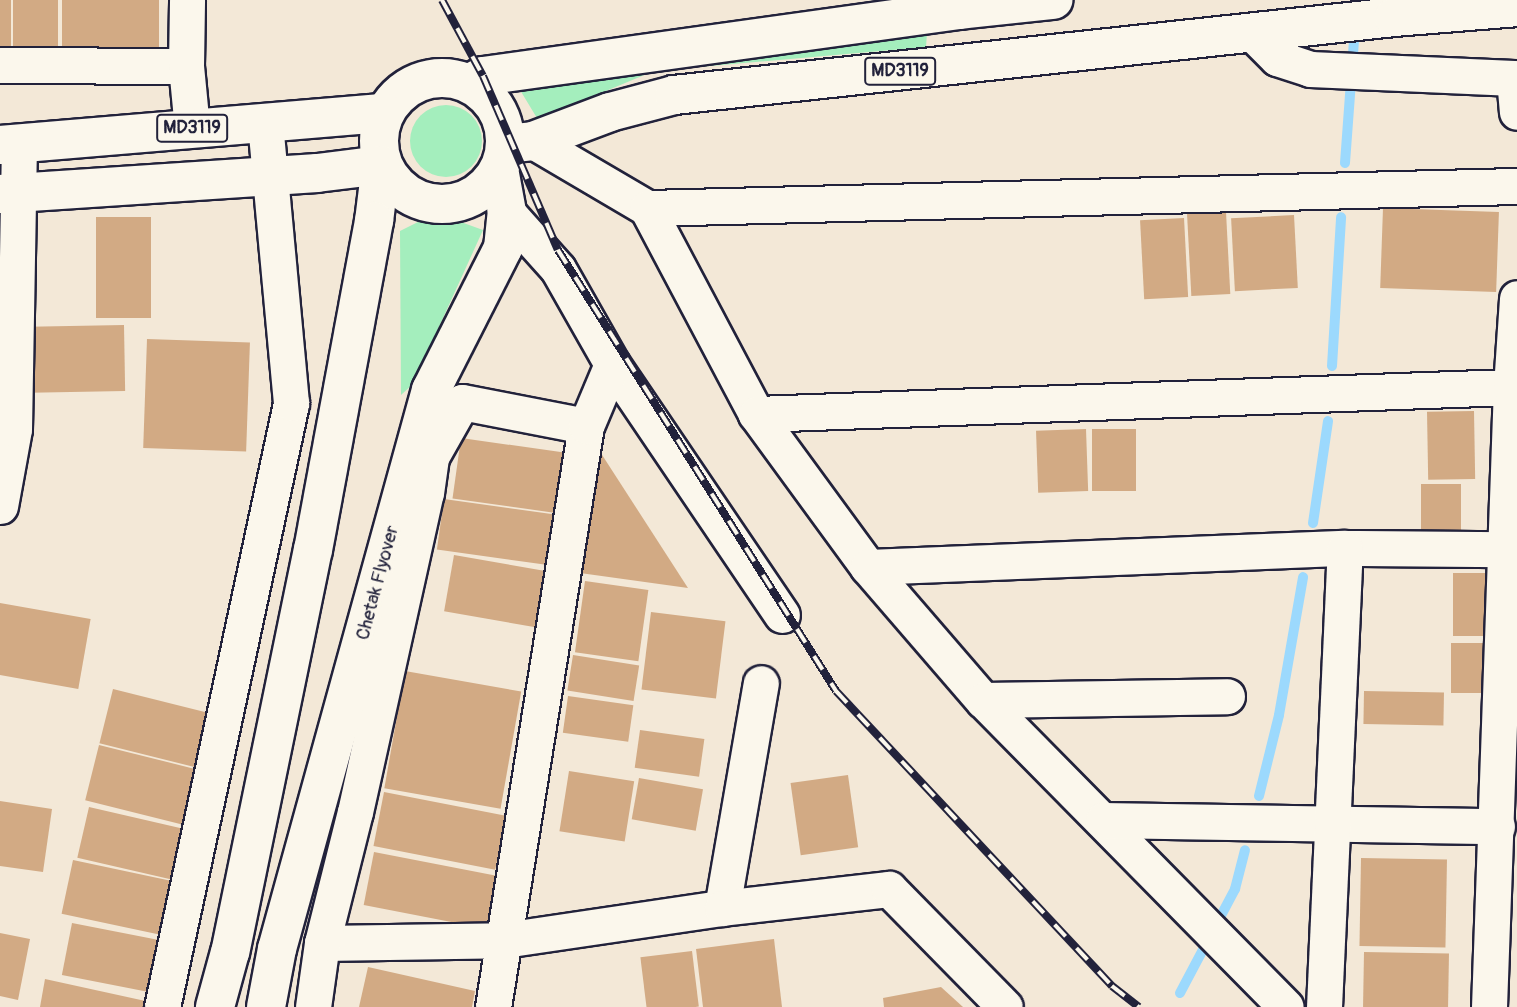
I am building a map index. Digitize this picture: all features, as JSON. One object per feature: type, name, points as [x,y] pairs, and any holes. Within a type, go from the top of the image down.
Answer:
[{"type":"main road","points":[[853,25],[881,0]]},
{"type":"main road","points":[[470,83],[483,76],[853,25],[960,5],[1053,0]]},
{"type":"main road","points":[[1008,59],[1013,2]]},
{"type":"main road","points":[[951,65],[960,5]]},
{"type":"main road","name":"MD3119","points":[[513,152],[610,112],[674,95],[1394,17],[1517,7]]},
{"type":"main road","points":[[215,1007],[230,952],[313,549],[374,221],[381,165],[378,132],[385,113],[400,93],[422,80],[446,77],[470,83],[490,99],[503,120],[513,152],[484,189],[463,202],[438,205],[414,199],[389,178],[381,165]]},
{"type":"main road","name":"MD3119","points":[[9,144],[385,113]]},
{"type":"main road","name":"Chetak Flyover","points":[[266,1007],[277,949],[432,390],[503,248],[513,152]]},
{"type":"main road","points":[[9,193],[381,165]]},
{"type":"street","points":[[187,0],[187,66],[192,128]]},
{"type":"street","points":[[1251,32],[1277,58],[1310,69],[1514,78],[1517,113]]},
{"type":"street","points":[[0,65],[187,66]]},
{"type":"street","points":[[162,1007],[291,403],[272,174],[265,122]]},
{"type":"street","points":[[0,506],[14,429],[9,144]]},
{"type":"street","points":[[513,152],[648,208],[1517,186]]},
{"type":"street","points":[[648,208],[756,414],[868,567],[983,700],[1286,1007]]},
{"type":"street","points":[[507,212],[558,270],[612,364],[782,615]]},
{"type":"street","points":[[1489,1007],[1511,387],[1517,298]]},
{"type":"street","points":[[493,1007],[586,426],[612,364]]},
{"type":"street","points":[[756,414],[1511,387]]},
{"type":"street","points":[[313,1007],[322,943],[355,812],[423,507],[431,457],[461,402],[586,426]]},
{"type":"street","points":[[868,567],[1345,548],[1507,549]]},
{"type":"street","points":[[1324,1007],[1345,548]]},
{"type":"street","points":[[722,908],[761,683]]},
{"type":"street","points":[[983,700],[1227,696]]},
{"type":"street","points":[[1103,820],[1497,826]]},
{"type":"street","points":[[322,943],[504,940],[722,908],[889,888],[1004,1007]]},
{"type":"green space","points":[[927,33],[926,47],[654,71],[577,103],[543,128],[520,90],[520,67],[538,62]]},
{"type":"green space","points":[[453,105],[472,115],[480,127],[480,155],[472,167],[460,175],[439,177],[420,167],[412,155],[410,134],[420,115],[432,107]]},
{"type":"green space","points":[[447,217],[483,230],[413,384],[401,395],[400,231],[418,222]]},
{"type":"building","points":[[0,0],[11,0],[11,53],[0,53]]},
{"type":"building","points":[[13,0],[58,0],[58,53],[13,53]]},
{"type":"building","points":[[62,0],[159,0],[159,47],[62,47]]},
{"type":"building","points":[[1383,208],[1499,212],[1496,292],[1380,288]]},
{"type":"building","points":[[1226,212],[1230,294],[1191,296],[1187,214]]},
{"type":"building","points":[[1294,215],[1298,288],[1235,291],[1231,218]]},
{"type":"building","points":[[96,217],[151,217],[151,318],[96,318]]},
{"type":"building","points":[[1184,218],[1188,297],[1144,299],[1140,220]]},
{"type":"building","points":[[124,325],[125,391],[30,393],[29,327]]},
{"type":"building","points":[[147,339],[250,343],[246,452],[143,448]]},
{"type":"building","points":[[1474,411],[1475,479],[1428,480],[1427,412]]},
{"type":"building","points":[[1086,429],[1088,491],[1038,493],[1036,431]]},
{"type":"building","points":[[1092,429],[1136,429],[1136,491],[1092,491]]},
{"type":"building","points":[[461,438],[566,453],[557,513],[453,498]]},
{"type":"building","points":[[595,444],[688,588],[580,573]]},
{"type":"building","points":[[1421,484],[1461,484],[1461,532],[1421,532]]},
{"type":"building","points":[[444,499],[557,515],[550,565],[437,550]]},
{"type":"building","points":[[454,555],[552,572],[543,628],[444,611]]},
{"type":"building","points":[[1453,573],[1496,573],[1496,636],[1453,636]]},
{"type":"building","points":[[585,581],[648,590],[638,661],[575,652]]},
{"type":"building","points":[[0,603],[91,619],[78,689],[0,675]]},
{"type":"building","points":[[651,612],[725,621],[716,699],[641,689]]},
{"type":"building","points":[[1451,643],[1486,643],[1486,693],[1451,693]]},
{"type":"building","points":[[573,655],[639,665],[634,701],[567,691]]},
{"type":"building","points":[[405,671],[521,691],[501,809],[384,788]]},
{"type":"building","points":[[113,689],[217,715],[203,769],[99,743]]},
{"type":"building","points":[[1364,691],[1444,692],[1443,725],[1363,724]]},
{"type":"building","points":[[568,696],[633,705],[628,742],[563,733]]},
{"type":"building","points":[[640,730],[704,739],[699,777],[635,768]]},
{"type":"building","points":[[99,745],[201,770],[187,826],[85,800]]},
{"type":"building","points":[[569,771],[634,781],[625,842],[559,831]]},
{"type":"building","points":[[848,775],[858,847],[801,855],[791,783]]},
{"type":"building","points":[[639,778],[703,789],[696,831],[632,819]]},
{"type":"building","points":[[384,792],[506,816],[495,870],[374,846]]},
{"type":"building","points":[[0,801],[52,809],[43,872],[0,866]]},
{"type":"building","points":[[89,807],[195,832],[184,882],[77,858]]},
{"type":"building","points":[[374,852],[498,876],[487,929],[364,905]]},
{"type":"building","points":[[1361,858],[1447,860],[1445,947],[1359,946]]},
{"type":"building","points":[[73,860],[178,882],[166,936],[62,914]]},
{"type":"building","points":[[72,923],[165,941],[155,993],[62,975]]},
{"type":"building","points":[[0,933],[30,939],[18,1000],[0,996]]},
{"type":"building","points":[[774,939],[782,1007],[703,1007],[696,949]]},
{"type":"building","points":[[692,951],[699,1007],[646,1007],[640,957]]},
{"type":"building","points":[[1364,952],[1449,953],[1448,1007],[1363,1007]]},
{"type":"building","points":[[368,967],[475,991],[472,1007],[359,1007]]},
{"type":"building","points":[[45,979],[150,1002],[149,1007],[40,1007]]},
{"type":"building","points":[[941,987],[963,1007],[884,1007],[883,998]]},
{"type":"waterway","points":[[1345,163],[1355,27]]},
{"type":"waterway","points":[[1332,366],[1341,217]]},
{"type":"waterway","points":[[1313,523],[1328,421]]},
{"type":"waterway","points":[[1259,796],[1279,715],[1303,577]]},
{"type":"waterway","points":[[1180,993],[1235,889],[1245,850]]},
{"type":"railway","points":[[442,0],[483,76],[558,250],[836,691],[1112,986],[1139,1007]]}]
